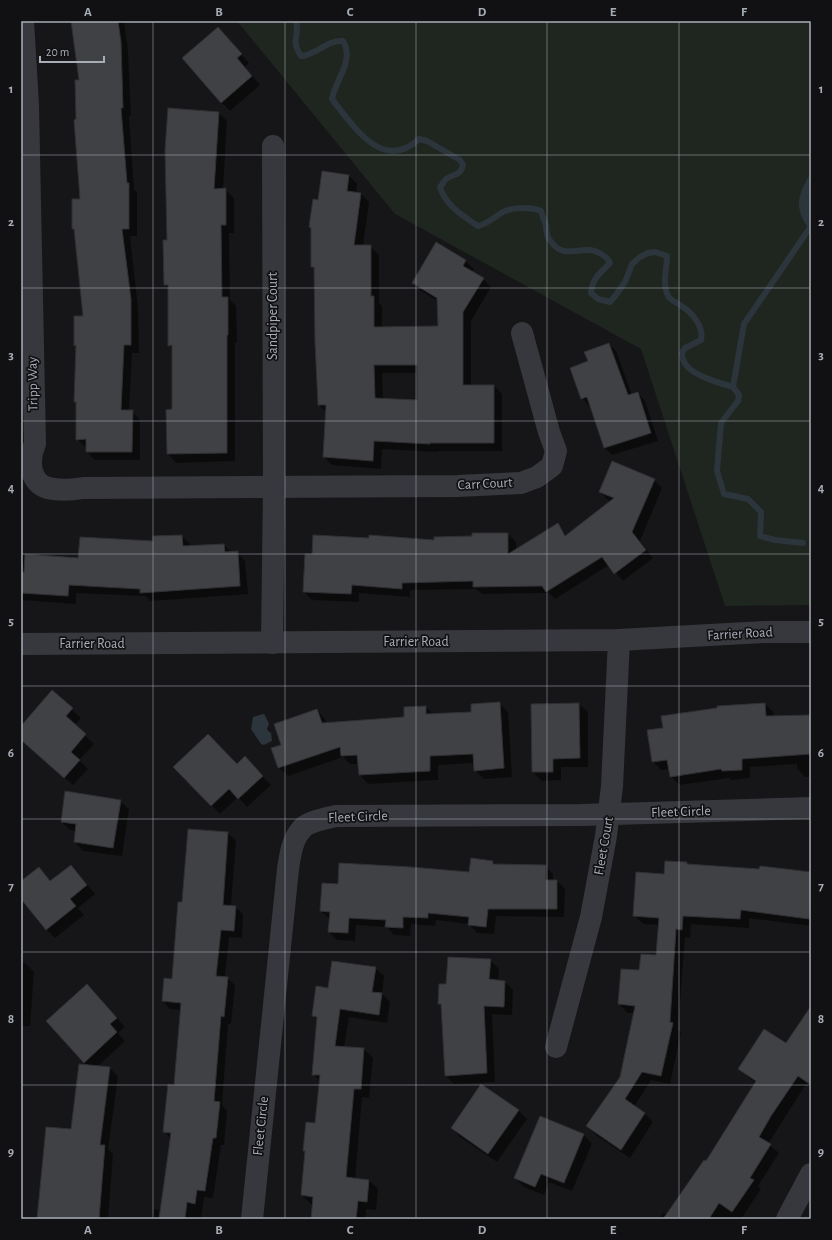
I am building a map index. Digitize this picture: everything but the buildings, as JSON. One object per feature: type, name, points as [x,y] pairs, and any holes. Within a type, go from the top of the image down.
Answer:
[{"type":"street","name":"Tripp Way","points":[[23,21],[28,105],[34,444],[31,452],[30,463],[33,473],[39,483],[47,488],[58,490],[83,488],[274,487]]},
{"type":"street","name":"Sandpiper Court","points":[[272,146],[274,487],[272,643]]},
{"type":"street","name":"Carr Court","points":[[274,487],[458,486],[521,482],[537,477],[552,466],[556,451],[549,432],[522,333]]},
{"type":"street","name":"Farrier Road","points":[[21,644],[619,640],[765,632],[811,632]]},
{"type":"street","name":"Fleet Court","points":[[556,1047],[591,917],[610,814],[619,640]]},
{"type":"street","name":"Fleet Circle","points":[[252,1219],[288,868],[291,850],[301,829],[320,819],[336,816],[610,814],[811,808]]},
{"type":"street","points":[[787,1219],[811,1174]]},
{"type":"shaded area","points":[[237,21],[811,21],[811,605],[725,606],[641,349],[395,214]]},
{"type":"shaded area","points":[[811,173],[811,228],[809,229],[801,214],[799,201],[800,194]]},
{"type":"shaded area","points":[[263,714],[265,715],[269,724],[267,729],[271,733],[272,741],[264,745],[261,744],[251,729],[253,717]]},
{"type":"waterway","points":[[296,21],[296,46],[301,56],[312,53],[337,41],[343,41],[346,48],[346,63],[332,99],[349,121],[370,142],[381,148],[393,151],[406,148],[419,139],[427,141],[460,160],[463,165],[462,169],[458,173],[446,179],[440,187],[450,205],[478,226],[511,209],[527,208],[541,211],[546,224],[548,237],[550,241],[560,250],[590,250],[597,252],[608,260],[610,263],[595,280],[591,293],[598,299],[610,302],[625,282],[632,264],[640,257],[648,253],[655,252],[667,256],[665,286],[668,296],[690,313],[697,321],[701,330],[701,340],[685,348],[682,353],[684,362],[695,373],[733,387]]},
{"type":"waterway","points":[[803,543],[775,540],[760,536],[761,512],[748,499],[724,494],[717,471],[721,423],[738,401],[739,395],[733,387],[744,324],[811,224]]}]
